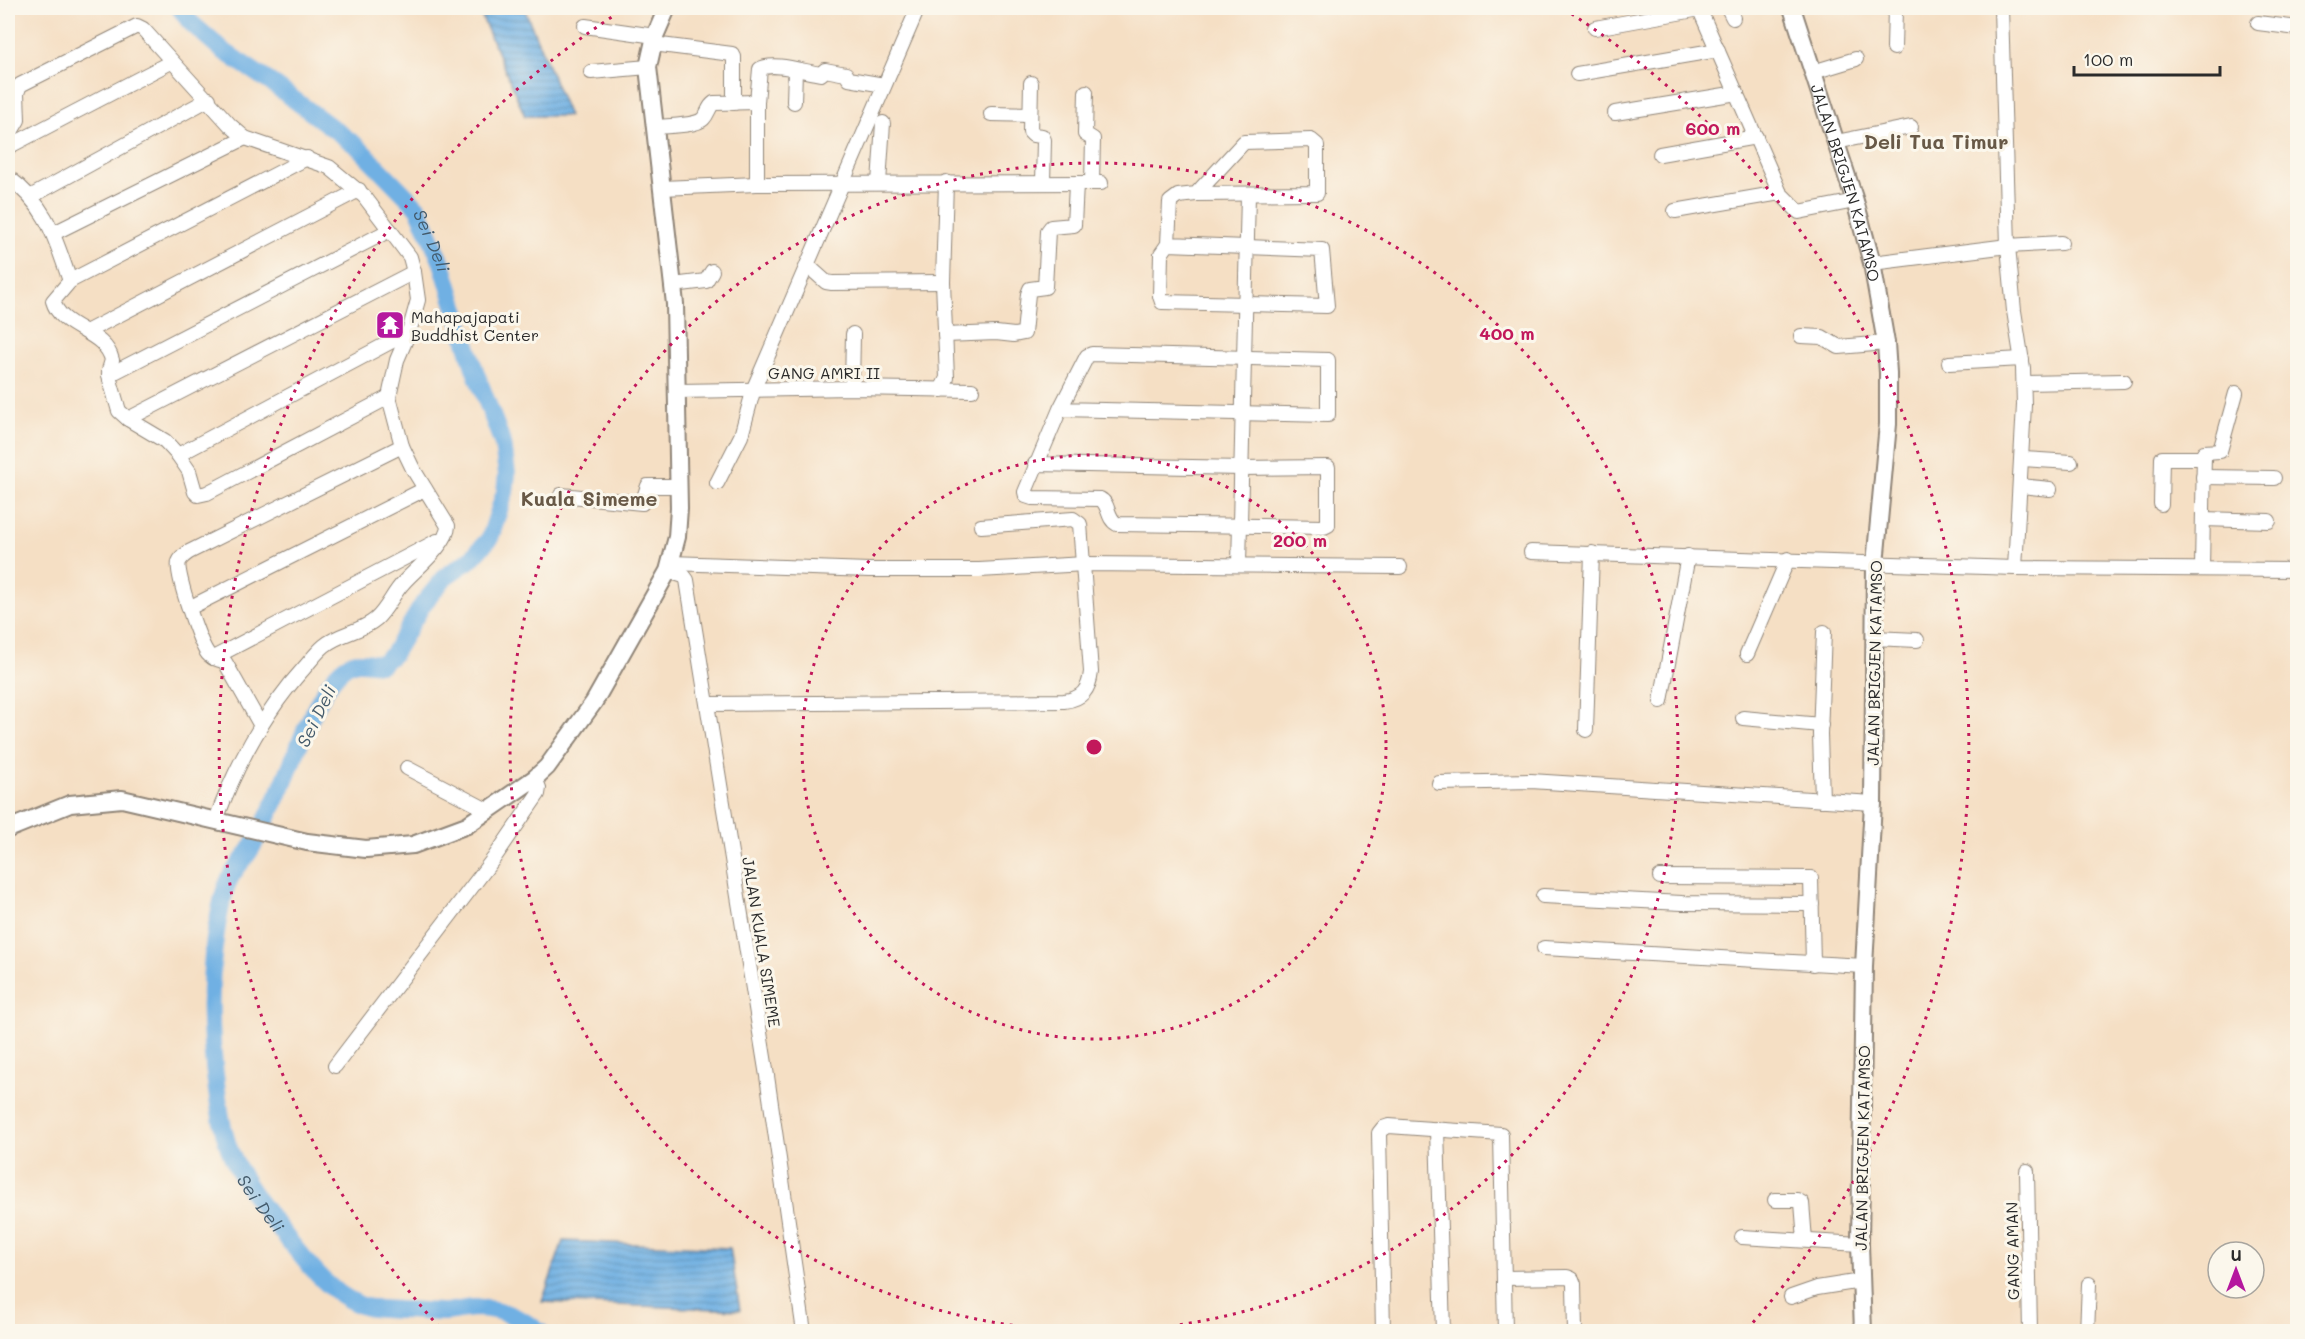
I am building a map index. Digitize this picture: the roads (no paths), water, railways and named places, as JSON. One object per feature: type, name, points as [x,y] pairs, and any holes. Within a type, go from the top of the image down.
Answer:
[{"type":"main road","points":[[8,829],[70,804],[122,799],[308,842],[366,849],[413,845],[467,825],[535,778],[547,767],[594,702],[670,567],[678,523],[675,304],[648,68],[654,40],[667,8]]},
{"type":"main road","name":"JALAN BRIGJEN KATAMSO","points":[[1792,8],[1855,201],[1872,263],[1886,343],[1887,424],[1875,564],[1873,803],[1864,966],[1860,1244],[1863,1332]]},
{"type":"street","points":[[717,483],[741,436],[754,388],[840,184],[918,8]]},
{"type":"street","points":[[1595,28],[1699,8],[1780,194],[1800,212],[1855,201]]},
{"type":"street","points":[[1894,48],[1895,8]]},
{"type":"street","points":[[2001,8],[2008,246],[2024,382],[2025,427],[2015,568]]},
{"type":"street","points":[[2258,23],[2298,28]]},
{"type":"street","points":[[8,137],[18,120],[17,93],[20,85],[137,26],[143,29],[171,62],[245,138],[329,167],[359,190],[410,257],[418,300],[409,332],[397,360],[389,397],[402,446],[448,526],[446,537],[399,587],[375,620],[324,646],[288,686],[260,724],[226,793],[221,822]]},
{"type":"street","points":[[585,26],[732,54],[734,102]]},
{"type":"street","points":[[1577,74],[1718,50]]},
{"type":"street","points":[[1814,72],[1856,59]]},
{"type":"street","points":[[8,147],[171,62]]},
{"type":"street","points":[[757,184],[757,102],[760,69],[765,66],[822,74],[825,70],[846,74],[849,79],[884,85]]},
{"type":"street","points":[[591,72],[648,68]]},
{"type":"street","points":[[794,102],[795,70]]},
{"type":"street","points":[[1031,83],[1031,134],[1042,136],[1044,140],[1043,183]]},
{"type":"street","points":[[662,188],[757,184],[1096,183],[1093,139],[1085,134],[1086,92]]},
{"type":"street","points":[[1615,113],[1737,93]]},
{"type":"street","points":[[30,197],[208,99]]},
{"type":"street","points":[[656,127],[699,122],[706,116],[711,105],[757,102]]},
{"type":"street","points":[[991,114],[1030,115]]},
{"type":"street","points":[[879,183],[883,123]]},
{"type":"street","points":[[1836,142],[1911,127]]},
{"type":"street","points":[[1660,154],[1756,137]]},
{"type":"street","points":[[54,234],[245,138]]},
{"type":"street","points":[[1168,244],[1322,250],[1326,306],[1162,302],[1160,296],[1161,254],[1168,244],[1170,202],[1178,196],[1196,194],[1317,193],[1317,145],[1315,142],[1311,140],[1245,142],[1196,194]]},
{"type":"street","points":[[307,158],[70,281],[53,301],[63,317],[86,332],[110,353],[112,360],[109,375],[117,407],[128,419],[157,435],[178,455],[189,471],[195,492],[201,495],[389,397]]},
{"type":"street","points":[[8,177],[30,197],[54,234],[70,281]]},
{"type":"street","points":[[941,390],[947,378],[943,282],[946,182]]},
{"type":"street","points":[[945,335],[1024,333],[1028,294],[1030,290],[1045,287],[1048,231],[1051,227],[1074,225],[1076,184]]},
{"type":"street","points":[[86,332],[359,190]]},
{"type":"street","points":[[1675,211],[1780,194]]},
{"type":"street","points":[[1239,564],[1248,195]]},
{"type":"street","points":[[109,375],[390,230]]},
{"type":"street","points":[[1872,263],[2008,246],[2061,243]]},
{"type":"street","points":[[807,265],[826,282],[832,284],[943,282]]},
{"type":"street","points":[[673,285],[706,281],[712,271]]},
{"type":"street","points":[[128,419],[414,272]]},
{"type":"street","points":[[178,455],[409,332]]},
{"type":"street","points":[[852,388],[853,334]]},
{"type":"street","points":[[1801,336],[1818,336],[1839,346],[1886,343]]},
{"type":"street","points":[[1035,464],[1243,468],[1328,467],[1328,525],[1324,527],[1117,524],[1110,518],[1106,504],[1100,498],[1029,498],[1025,492],[1035,464],[1060,409],[1084,360],[1092,354],[1328,360],[1328,416],[1060,409]]},
{"type":"street","points":[[1949,363],[2022,359]]},
{"type":"street","points":[[2024,382],[2124,381]]},
{"type":"street","name":"GANG AMRI II","points":[[676,391],[754,388],[972,390]]},
{"type":"street","points":[[2202,569],[2204,452],[2220,451],[2236,393]]},
{"type":"street","points":[[260,724],[225,662],[213,658],[204,647],[189,608],[178,563],[189,552],[402,446]]},
{"type":"street","points":[[2161,504],[2162,458],[2204,458]]},
{"type":"street","points":[[2023,459],[2071,462]]},
{"type":"street","points":[[2203,477],[2274,478]]},
{"type":"street","points":[[561,495],[642,502],[648,486],[677,486]]},
{"type":"street","points":[[2021,486],[2050,489]]},
{"type":"street","points":[[189,608],[425,489]]},
{"type":"street","points":[[2203,519],[2269,521]]},
{"type":"street","points":[[709,704],[1064,701],[1079,697],[1089,687],[1091,672],[1080,524],[1077,520],[981,526]]},
{"type":"street","points":[[213,658],[446,537]]},
{"type":"street","points":[[1531,552],[2015,568],[2298,570]]},
{"type":"street","points":[[1586,730],[1592,553]]},
{"type":"street","points":[[1661,701],[1688,556]]},
{"type":"street","points":[[1747,654],[1788,559]]},
{"type":"street","points":[[670,567],[869,570],[979,570],[1084,564],[1400,567]]},
{"type":"street","name":"JALAN KUALA SIMEME","points":[[670,567],[687,580],[709,704],[804,1332]]},
{"type":"street","points":[[1822,800],[1821,725],[1824,632]]},
{"type":"street","points":[[1874,638],[1917,640]]},
{"type":"street","points":[[1743,718],[1821,725]]},
{"type":"street","points":[[407,768],[489,811]]},
{"type":"street","points":[[335,1066],[494,858],[538,794],[539,788],[535,778]]},
{"type":"street","points":[[1439,783],[1531,781],[1873,803]]},
{"type":"street","points":[[1660,877],[1811,878],[1813,964]]},
{"type":"street","points":[[1543,896],[1682,903],[1812,904]]},
{"type":"street","points":[[1544,948],[1864,966]]},
{"type":"street","points":[[1383,1332],[1379,1133],[1383,1128],[1389,1126],[1501,1134],[1505,1332]]},
{"type":"street","points":[[1437,1129],[1443,1332]]},
{"type":"street","name":"GANG AMAN","points":[[2027,1171],[2030,1332]]},
{"type":"street","points":[[1774,1200],[1797,1200],[1802,1203],[1804,1240]]},
{"type":"street","points":[[1742,1237],[1860,1244]]},
{"type":"street","points":[[1504,1278],[1567,1277],[1572,1279],[1575,1332]]},
{"type":"street","points":[[1791,1297],[1817,1288],[1861,1281]]},
{"type":"street","points":[[2087,1332],[2089,1284]]},
{"type":"water","points":[[478,8],[524,8],[569,116],[525,116]]},
{"type":"water","points":[[563,1241],[730,1248],[740,1310],[542,1302]]},
{"type":"waterway","name":"Sei Deli","points":[[180,8],[190,22],[222,50],[273,84],[358,147],[418,208],[442,263],[474,368],[503,444],[507,474],[505,492],[490,538],[471,559],[446,576],[423,604],[393,654],[381,664],[353,663],[341,671],[329,685],[318,703],[260,834],[227,883],[214,945],[211,994],[214,1067],[226,1140],[238,1168],[266,1211],[313,1270],[339,1294],[365,1307],[379,1309],[446,1312],[474,1308],[492,1310],[517,1318],[540,1332]]},
{"type":"place","name":"Mahapajapati Buddhist Center","points":[[390,325]]},
{"type":"district","name":"Deli Tua Timur","points":[[1936,141]]},
{"type":"district","name":"Kuala Simeme","points":[[589,498]]}]
